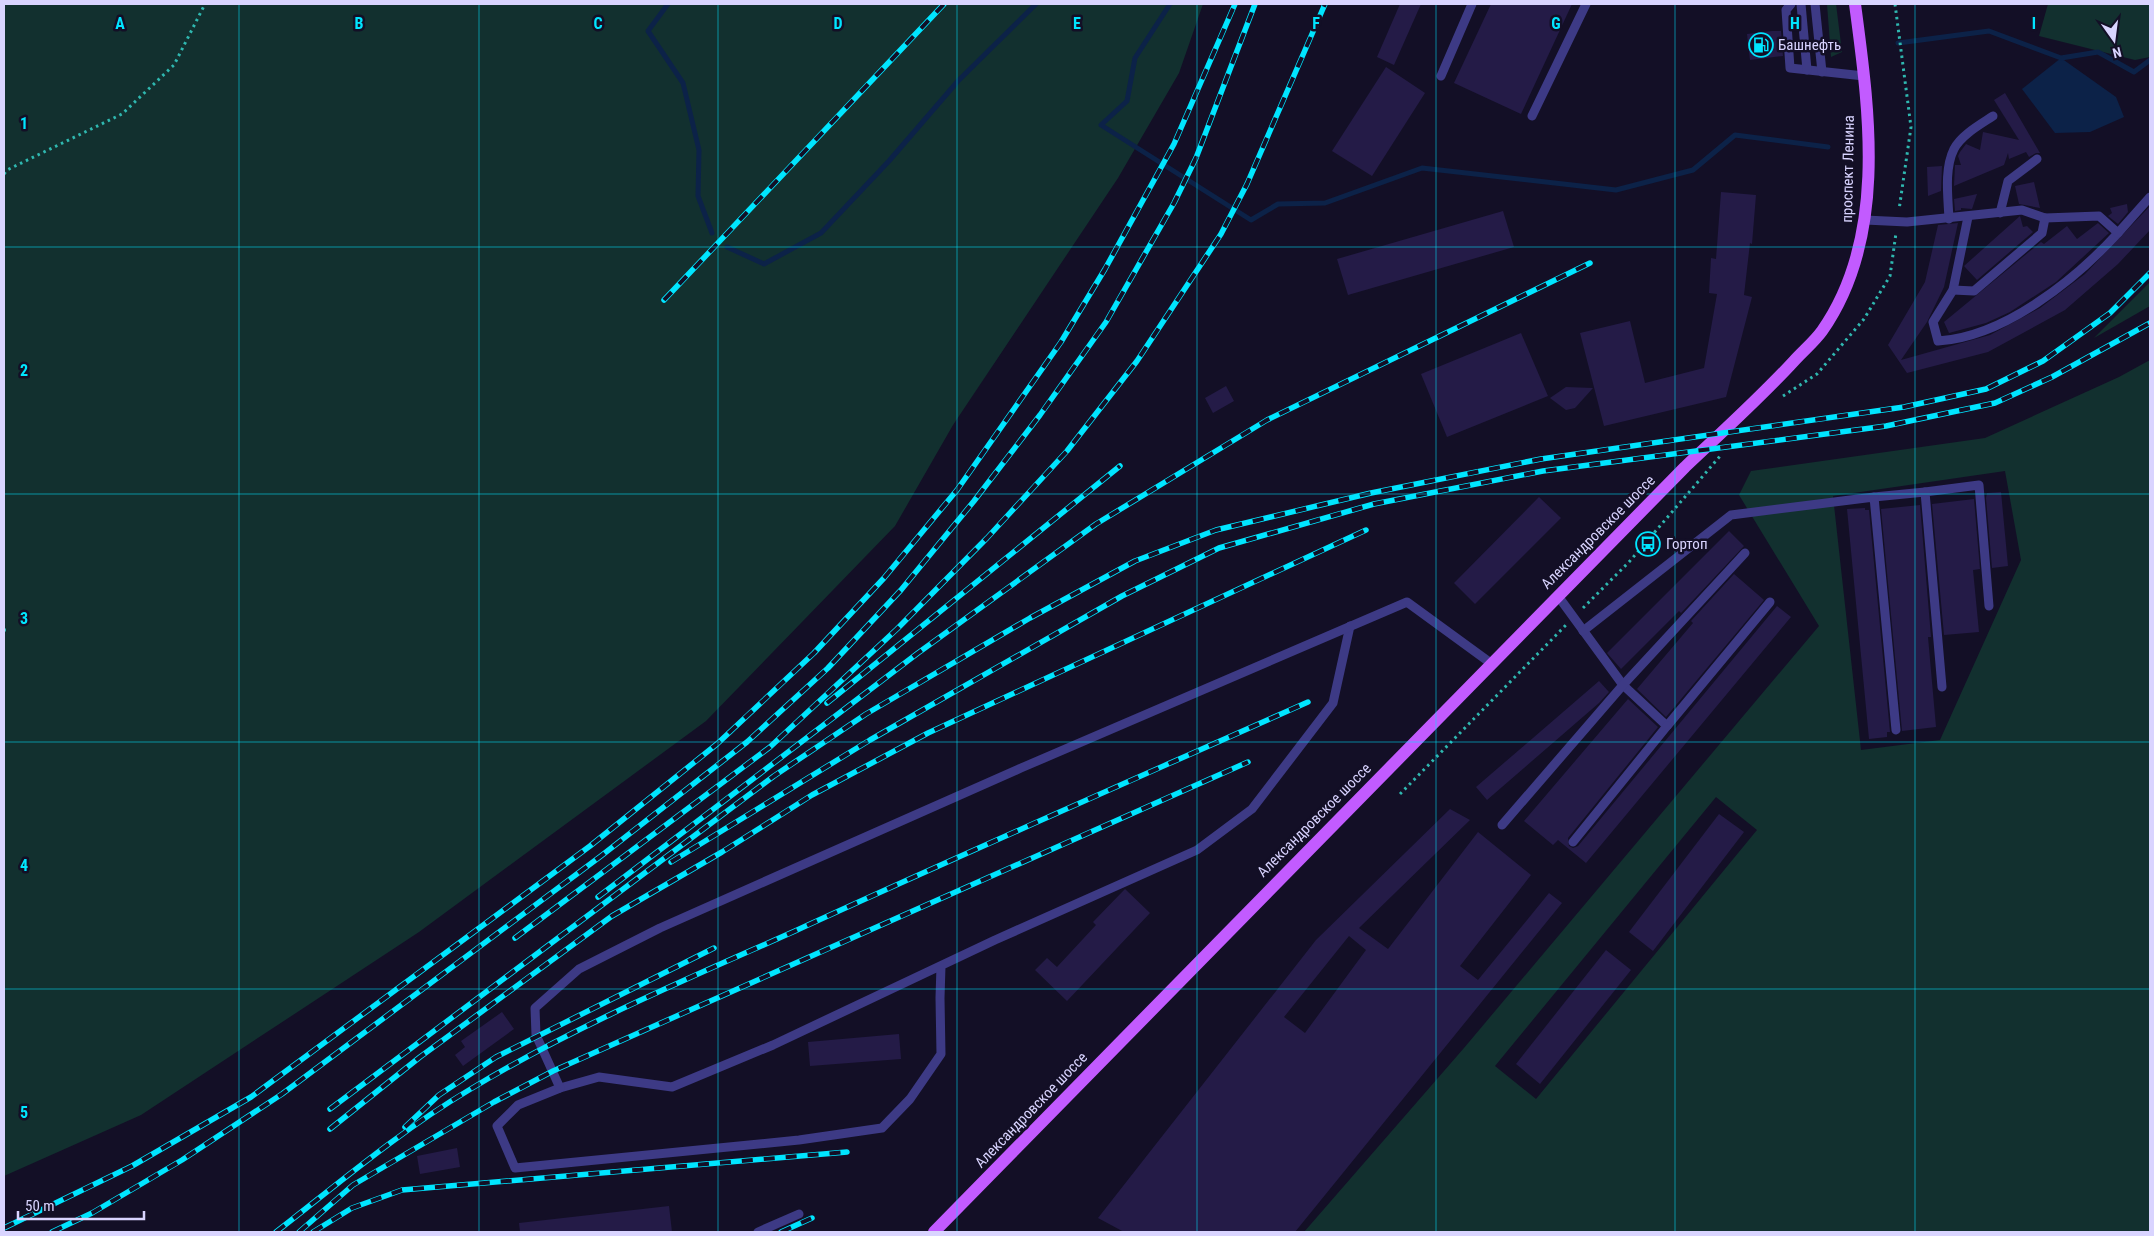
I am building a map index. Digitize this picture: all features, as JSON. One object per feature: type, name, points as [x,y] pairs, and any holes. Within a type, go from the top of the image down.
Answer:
[{"type":"main road","name":"проспект Ленина","points":[[1720,434],[1779,378],[1821,332],[1844,295],[1857,261],[1865,220],[1868,140],[1864,76],[1854,4]]},
{"type":"main road","name":"Александровское шоссе","points":[[934,1232],[1558,596],[1720,434]]},
{"type":"lane","points":[[1441,76],[1472,4]]},
{"type":"lane","points":[[1532,116],[1586,4]]},
{"type":"lane","points":[[1791,4],[1786,10],[1790,68],[1864,76]]},
{"type":"lane","points":[[1801,4],[1807,70]]},
{"type":"lane","points":[[1815,4],[1822,72]]},
{"type":"lane","points":[[1949,219],[1948,174],[1954,148],[1975,128],[1993,116]]},
{"type":"lane","points":[[2000,213],[2008,181],[2037,159]]},
{"type":"lane","points":[[1968,217],[1953,290],[1933,322],[1938,341],[1954,340],[1994,327],[2046,297],[2098,254],[2150,197]]},
{"type":"lane","points":[[1865,220],[1897,222],[1949,219],[2022,210],[2045,218],[2099,216],[2118,233]]},
{"type":"lane","points":[[1953,290],[1974,291],[2042,233],[2045,218]]},
{"type":"lane","points":[[1584,631],[1731,515],[1979,485],[1989,606]]},
{"type":"lane","points":[[1925,492],[1942,687]]},
{"type":"lane","points":[[1874,497],[1896,730]]},
{"type":"lane","points":[[1502,825],[1623,685],[1745,554]]},
{"type":"lane","points":[[1558,596],[1623,685],[1667,726]]},
{"type":"lane","points":[[560,1088],[536,1036],[535,1008],[579,969],[668,924],[1407,602],[1492,664]]},
{"type":"lane","points":[[1573,842],[1770,602]]},
{"type":"lane","points":[[942,966],[940,998],[942,1054],[910,1099],[882,1128],[799,1140],[514,1168],[497,1126],[518,1105],[560,1088],[599,1077],[672,1086],[773,1045],[942,966],[1196,850],[1252,809],[1333,702],[1350,626]]},
{"type":"lane","points":[[758,1232],[799,1214]]},
{"type":"path","points":[[4,174],[7,170],[122,114],[174,65],[205,4]]},
{"type":"path","points":[[1781,397],[1818,374],[1864,319],[1890,276],[1910,127],[1894,4]]},
{"type":"path","points":[[1400,794],[1628,562],[1722,454]]},
{"type":"green space","points":[[4,4],[1203,4],[1179,73],[1118,178],[953,425],[895,526],[706,721],[419,932],[141,1115],[4,1176]]},
{"type":"green space","points":[[1827,4],[1836,4],[1842,52],[1831,57]]},
{"type":"green space","points":[[2048,4],[2150,4],[2150,57],[2135,60],[2039,36]]},
{"type":"green space","points":[[2150,282],[2150,306],[2094,338]]},
{"type":"green space","points":[[2150,360],[2150,1232],[1304,1232],[1464,1048],[1819,626],[1739,495],[1751,471],[1985,438],[2119,377]],"holes":[[[2005,471],[2021,560],[1940,740],[1861,750],[1833,496]],[[1716,797],[1757,830],[1536,1099],[1495,1066]]]},
{"type":"water","points":[[2061,58],[2116,97],[2124,117],[2090,132],[2055,133],[2022,89]]},
{"type":"building","points":[[1400,4],[1421,4],[1394,65],[1377,57]]},
{"type":"building","points":[[1491,4],[1572,4],[1521,114],[1454,83]]},
{"type":"building","name":"Башнефть","points":[[1781,31],[1783,56],[1750,60],[1747,34]]},
{"type":"building","points":[[1386,67],[1425,93],[1372,176],[1332,151]]},
{"type":"building","points":[[2005,93],[2040,153],[2029,157],[2026,152],[2009,159],[2008,153],[2004,165],[1954,186],[1955,165],[1961,165],[1958,156],[1966,144],[1980,150],[1983,132],[2019,140],[1994,100]]},
{"type":"building","points":[[1942,166],[1941,191],[1928,196],[1927,167]]},
{"type":"building","points":[[2034,182],[2040,208],[2019,204],[2015,186]]},
{"type":"building","points":[[1721,192],[1756,195],[1752,244],[1750,243],[1744,295],[1752,297],[1726,397],[1604,426],[1580,333],[1630,321],[1645,383],[1704,368],[1717,294],[1709,293],[1711,258],[1716,259]]},
{"type":"building","points":[[1977,194],[1972,209],[1961,208],[1961,210],[1955,211],[1954,199]]},
{"type":"building","points":[[2127,204],[2128,212],[2118,224],[2108,216],[2112,213],[2110,208]]},
{"type":"building","points":[[2150,206],[2150,230],[2118,264],[2065,310],[1988,352],[1907,373],[1888,345],[1925,282],[1938,225],[1958,223],[1944,287],[1927,322],[1901,360],[1990,335],[2040,308],[2085,274]]},
{"type":"building","points":[[1503,211],[1514,247],[1348,295],[1337,259]]},
{"type":"building","points":[[2020,216],[2023,227],[2027,226],[2033,232],[1977,280],[1964,266]]},
{"type":"building","points":[[2098,223],[2109,233],[2056,282],[2010,312],[1986,323],[1949,333],[1944,322],[2041,242],[2044,244],[2067,226],[2077,239]]},
{"type":"building","points":[[1521,333],[1548,396],[1447,437],[1421,374]]},
{"type":"building","points":[[1226,386],[1234,401],[1213,413],[1205,398]]},
{"type":"building","points":[[1566,387],[1593,388],[1575,408],[1566,410],[1550,398]]},
{"type":"building","points":[[2001,492],[2008,566],[1992,568],[1986,498],[1987,493]]},
{"type":"building","points":[[1539,497],[1561,518],[1475,604],[1454,583]]},
{"type":"building","points":[[1974,499],[1980,569],[1973,570],[1979,632],[1944,635],[1932,504]]},
{"type":"building","points":[[1920,505],[1931,637],[1928,637],[1936,727],[1902,731],[1881,509]]},
{"type":"building","points":[[1865,508],[1865,510],[1869,510],[1890,732],[1887,732],[1887,737],[1869,739],[1847,509]]},
{"type":"building","points":[[1729,531],[1744,546],[1681,613],[1679,611],[1621,669],[1607,653]]},
{"type":"building","points":[[1734,574],[1764,600],[1666,717],[1637,689],[1693,623],[1691,621]]},
{"type":"building","points":[[1777,606],[1791,617],[1586,863],[1558,840],[1553,845],[1524,821],[1628,699],[1658,727],[1568,838],[1569,846],[1573,848],[1578,846]]},
{"type":"building","points":[[1599,681],[1609,692],[1599,703],[1487,800],[1476,787]]},
{"type":"building","points":[[1450,809],[1470,820],[1359,928],[1388,949],[1478,832],[1531,875],[1460,966],[1478,980],[1549,893],[1562,903],[1295,1232],[1124,1232],[1098,1218],[1316,940]],"holes":[[[1349,936],[1366,950],[1305,1033],[1284,1017]]]},
{"type":"building","points":[[1719,814],[1744,832],[1653,951],[1629,932]]},
{"type":"building","points":[[1125,889],[1150,913],[1067,1001],[1035,970],[1047,958],[1057,967],[1096,925],[1093,922]]},
{"type":"building","points":[[1606,950],[1631,970],[1540,1084],[1516,1064]]},
{"type":"building","points":[[502,1012],[514,1029],[463,1066],[455,1055],[465,1047],[461,1041]]},
{"type":"building","points":[[899,1034],[901,1059],[810,1066],[808,1042]]},
{"type":"building","points":[[457,1148],[460,1167],[420,1174],[417,1156]]},
{"type":"building","points":[[669,1206],[672,1232],[520,1232],[519,1223]]},
{"type":"waterway","points":[[668,4],[648,31],[683,83],[699,150],[698,196],[712,233]]},
{"type":"waterway","points":[[727,247],[764,264],[821,233],[889,161],[958,81],[1036,4]]},
{"type":"waterway","points":[[1170,4],[1135,58],[1127,101],[1101,125],[1251,220],[1278,204],[1325,203],[1422,168],[1616,190],[1693,170],[1735,135],[1828,147]]},
{"type":"waterway","points":[[1898,43],[1989,31],[2061,58],[2098,52],[2134,72],[2150,60]]},
{"type":"railway","points":[[664,300],[944,4]]},
{"type":"railway","points":[[4,1228],[132,1166],[251,1097],[590,846],[717,744],[814,653],[884,578],[957,490],[1061,342],[1105,269],[1174,144],[1235,4]]},
{"type":"railway","points":[[52,1232],[92,1213],[182,1160],[282,1094],[601,856],[747,742],[828,668],[901,590],[974,501],[1040,415],[1106,322],[1174,203],[1196,158],[1255,4]]},
{"type":"railway","points":[[515,938],[770,747],[897,629],[987,538],[1067,451],[1137,361],[1221,234],[1247,184],[1325,4]]},
{"type":"railway","points":[[598,897],[918,653],[1096,524],[1267,420],[1590,263]]},
{"type":"railway","points":[[330,1109],[774,776],[866,714],[1030,618],[1135,561],[1216,530],[1371,493],[1541,459],[1904,407],[1986,389],[2043,361],[2110,313],[2150,273]]},
{"type":"railway","points":[[671,862],[870,740],[1122,596],[1219,548],[1374,504],[1543,471],[1886,426],[1995,403],[2052,377],[2150,323]]},
{"type":"railway","points":[[827,703],[1120,466]]},
{"type":"railway","points":[[330,1129],[420,1057],[612,916],[722,852],[812,795],[928,733],[1366,530]]},
{"type":"railway","points":[[276,1232],[370,1158],[443,1106],[548,1045],[671,986],[1308,702]]},
{"type":"railway","points":[[299,1232],[353,1185],[494,1102],[553,1071],[1248,762]]},
{"type":"railway","points":[[405,1127],[439,1095],[496,1057],[714,948]]},
{"type":"railway","points":[[313,1232],[352,1208],[402,1190],[847,1152]]},
{"type":"railway","points":[[781,1232],[812,1218]]},
{"type":"place","name":"Башнефть","points":[[1761,45]]},
{"type":"place","name":"Гортоп","points":[[1648,544]]}]
